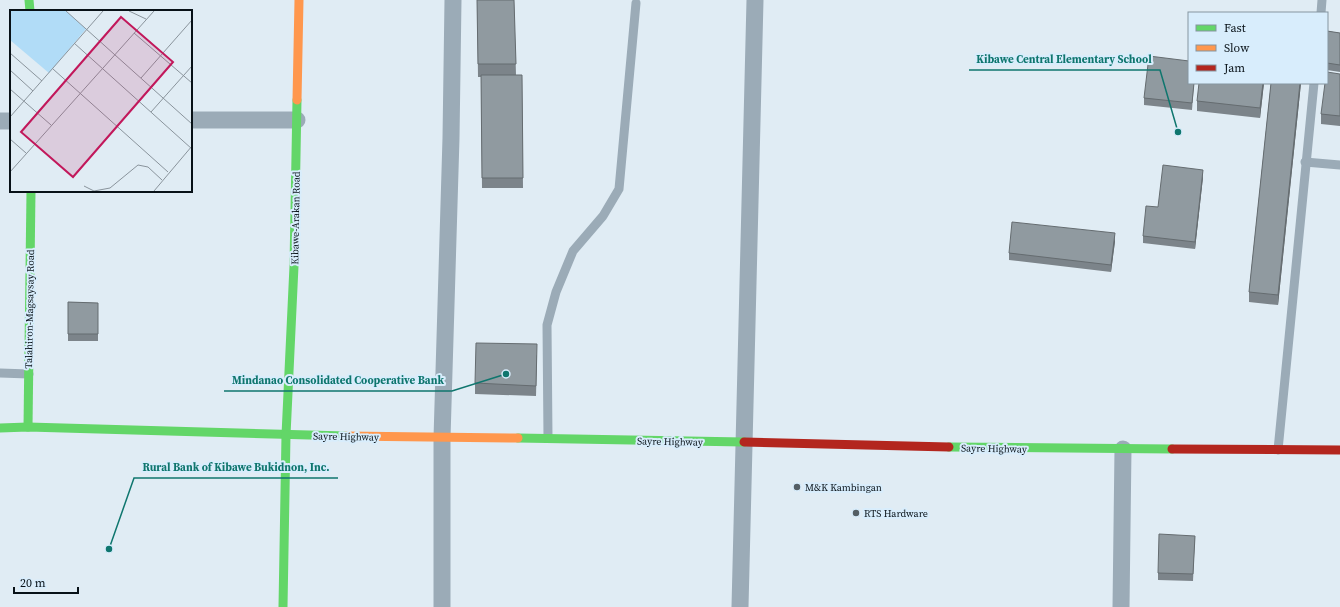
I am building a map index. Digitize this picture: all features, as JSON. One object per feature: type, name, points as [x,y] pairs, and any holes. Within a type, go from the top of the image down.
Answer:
[{"type":"main road","points":[[29,0],[30,10]]},
{"type":"main road","name":"Kibawe-Arakan Road","points":[[283,607],[286,435],[294,266],[299,0]]},
{"type":"main road","name":"Talahiron-Magsaysay Road","points":[[28,427],[31,192]]},
{"type":"main road","name":"Sayre Highway","points":[[0,428],[28,427],[286,435],[442,438],[548,438],[963,448],[1340,450]]},
{"type":"street","points":[[442,607],[442,438],[451,138],[453,0]]},
{"type":"street","points":[[740,607],[755,0]]},
{"type":"street","points":[[192,120],[297,120]]},
{"type":"street","points":[[1121,607],[1123,449]]},
{"type":"lane","points":[[1321,12],[1322,0]]},
{"type":"lane","points":[[548,438],[547,325],[556,292],[573,251],[603,216],[619,189],[636,3]]},
{"type":"lane","points":[[1278,450],[1305,162],[1314,84]]},
{"type":"lane","points":[[1305,162],[1340,165]]},
{"type":"lane","points":[[0,373],[29,374]]},
{"type":"building","points":[[477,0],[514,0],[516,64],[478,64]]},
{"type":"building","points":[[1328,31],[1340,33],[1340,65],[1328,63]]},
{"type":"building","points":[[1149,56],[1188,61],[1188,84],[1194,84],[1192,103],[1144,98]]},
{"type":"building","points":[[1328,72],[1340,74],[1340,116],[1321,114],[1325,84],[1328,84]]},
{"type":"building","points":[[481,75],[522,75],[523,178],[482,178]]},
{"type":"building","points":[[1199,84],[1263,84],[1260,108],[1197,101]]},
{"type":"building","points":[[1271,84],[1300,84],[1278,295],[1249,292]]},
{"type":"building","points":[[1163,165],[1203,170],[1195,242],[1143,236],[1146,206],[1158,207]]},
{"type":"building","points":[[1012,222],[1115,233],[1111,265],[1009,253]]},
{"type":"building","points":[[68,302],[98,303],[98,334],[68,334]]},
{"type":"building","points":[[476,343],[537,344],[536,386],[475,383]]},
{"type":"building","points":[[1159,534],[1195,536],[1193,574],[1158,573]]},
{"type":"traffic: fast","points":[[29,0],[30,10]]},
{"type":"traffic: fast","points":[[286,435],[294,266],[297,100]]},
{"type":"traffic: fast","points":[[28,427],[31,192]]},
{"type":"traffic: fast","points":[[0,428],[28,427],[346,436]]},
{"type":"traffic: fast","points":[[283,607],[286,435]]},
{"type":"traffic: fast","points":[[518,438],[744,442]]},
{"type":"traffic: fast","points":[[949,447],[1172,449]]},
{"type":"traffic: slow","points":[[297,100],[299,0]]},
{"type":"traffic: slow","points":[[346,436],[518,438]]},
{"type":"traffic: jam","points":[[744,442],[949,447]]},
{"type":"traffic: jam","points":[[1172,449],[1340,450]]},
{"type":"place","name":"Kibawe Central Elementary School","points":[[1178,132]]},
{"type":"place","name":"Mindanao Consolidated Cooperative Bank","points":[[506,374]]},
{"type":"place","name":"M&K Kambingan","points":[[797,487]]},
{"type":"place","name":"RTS Hardware","points":[[856,513]]},
{"type":"place","name":"Rural Bank of Kibawe Bukidnon, Inc.","points":[[109,549]]}]
